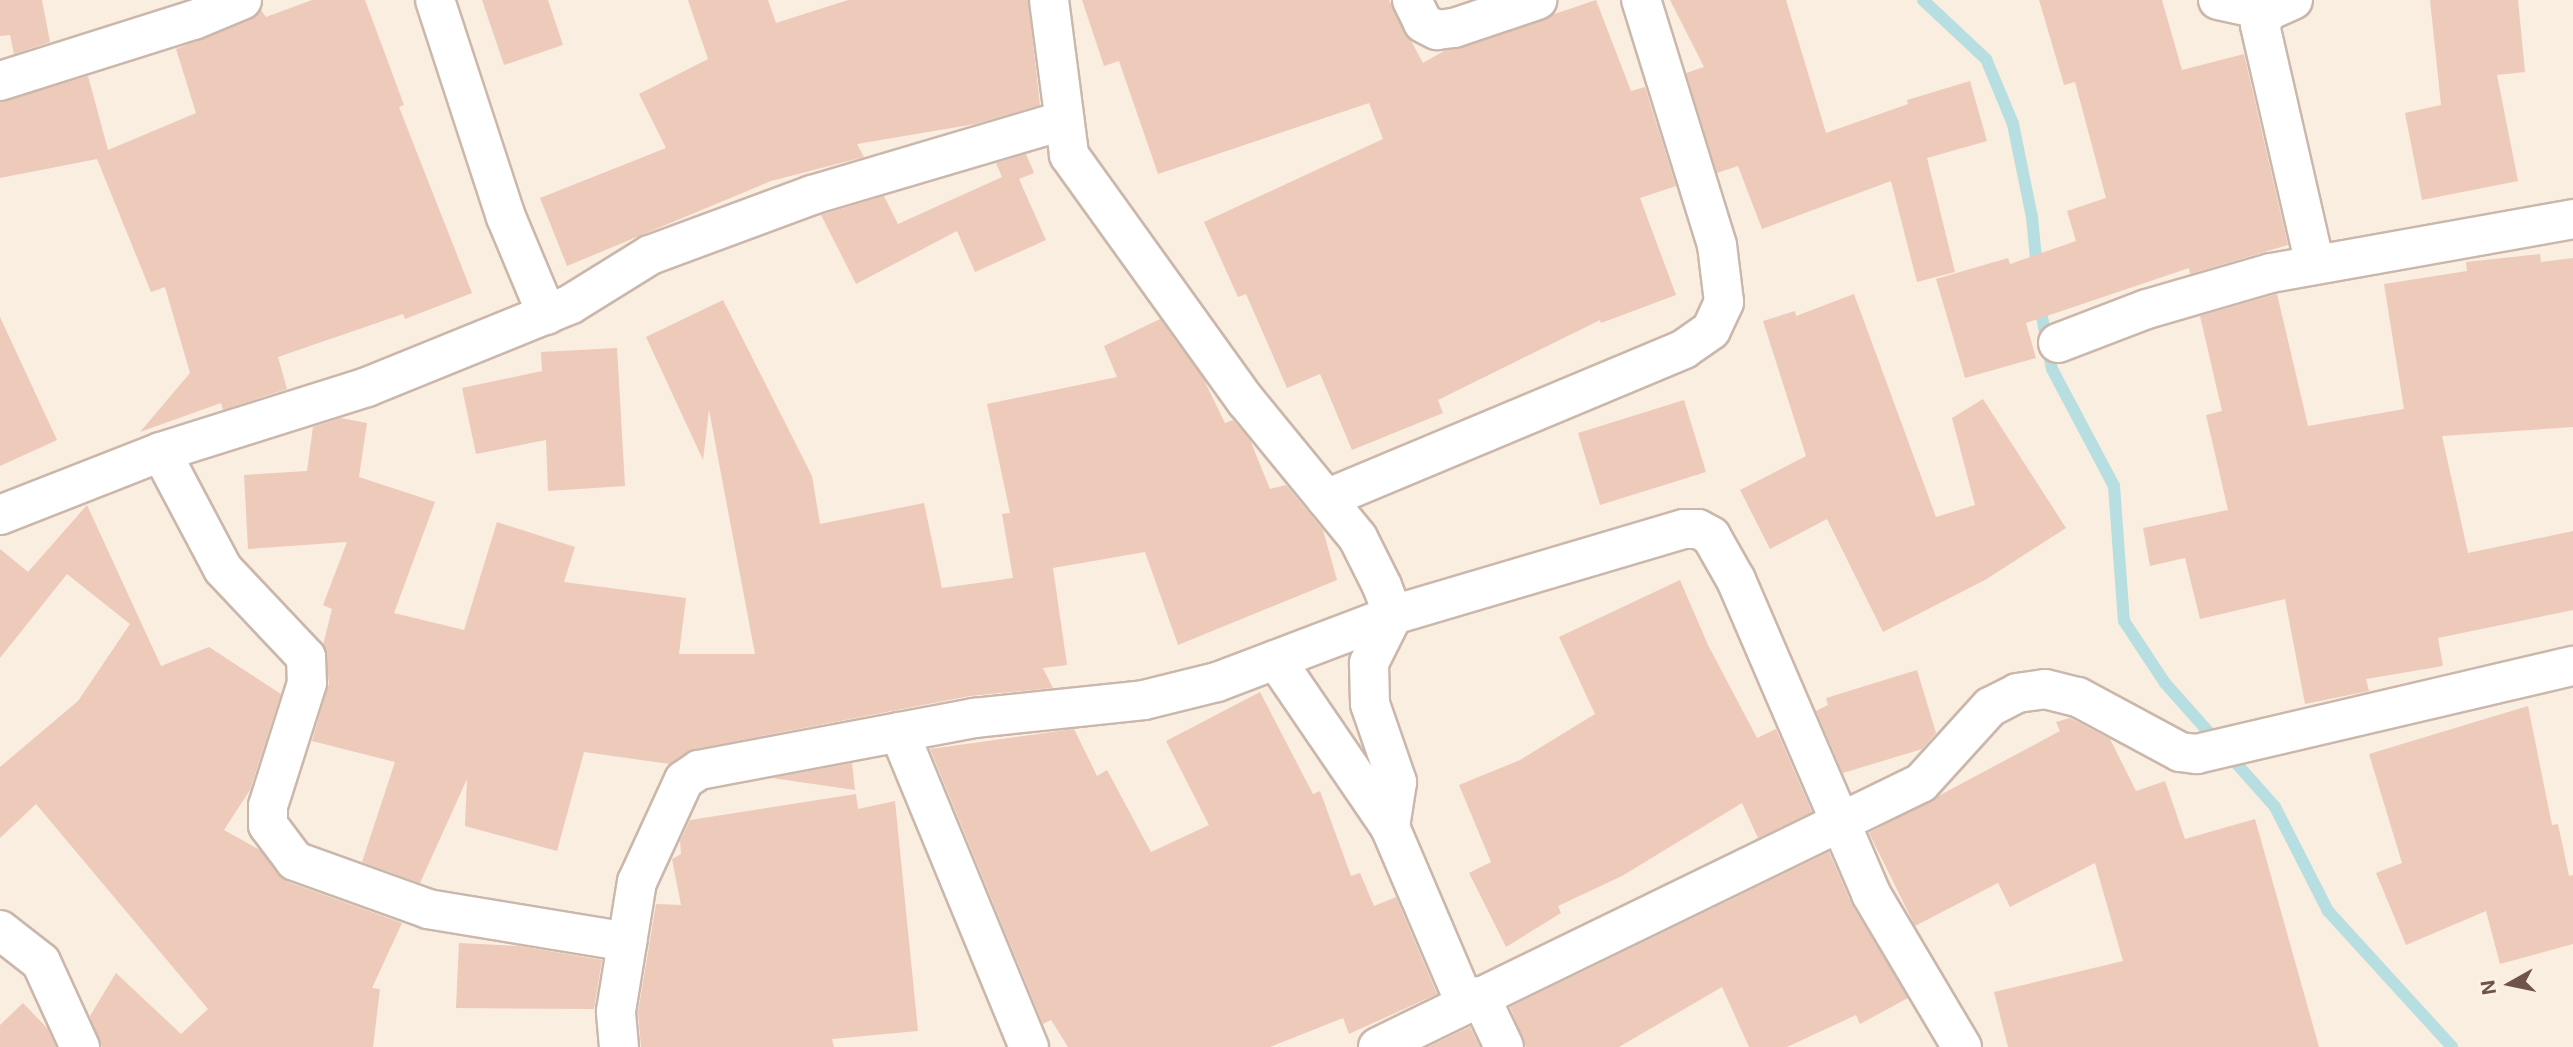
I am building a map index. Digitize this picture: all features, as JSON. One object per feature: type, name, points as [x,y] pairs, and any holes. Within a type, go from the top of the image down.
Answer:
[{"type":"street","points":[[0,81],[181,24],[242,0]]},
{"type":"street","points":[[435,0],[506,217],[547,315]]},
{"type":"street","points":[[1049,0],[1062,121],[1069,155],[1247,401],[1358,538],[1393,615]]},
{"type":"street","points":[[1057,67],[1063,0]]},
{"type":"street","points":[[1412,0],[1423,23],[1437,30],[1537,0]]},
{"type":"street","points":[[1326,499],[1684,349],[1711,330],[1724,302],[1717,245],[1642,0]]},
{"type":"street","points":[[2218,0],[2281,5]]},
{"type":"street","points":[[2281,5],[2260,25],[2315,265]]},
{"type":"street","points":[[0,515],[161,452],[367,387],[547,315],[650,255],[812,195],[1062,121]]},
{"type":"street","points":[[2058,343],[2147,309],[2315,265],[2573,219]]},
{"type":"street","points":[[161,452],[223,569],[306,657],[307,683],[268,806],[268,825],[295,861],[428,909],[626,942]]},
{"type":"street","points":[[619,1047],[616,1011],[637,882],[684,780],[699,769],[974,718],[1144,701],[1217,682],[1393,615],[1684,529],[1698,528],[1711,536],[1736,580],[1837,823],[1871,894],[1962,1047]]},
{"type":"street","points":[[1390,827],[1397,782],[1370,704],[1369,663],[1393,615]]},
{"type":"street","points":[[1276,660],[1390,827],[1473,1000],[1504,1047]]},
{"type":"street","points":[[1378,1047],[1921,783],[1990,707],[2017,693],[2045,689],[2078,697],[2180,752],[2197,754],[2573,666]]},
{"type":"street","points":[[899,732],[1029,1047]]},
{"type":"street","points":[[0,930],[41,962],[80,1047]]},
{"type":"building","points":[[0,0],[42,0],[50,42],[14,54],[10,35],[0,36]]},
{"type":"building","points":[[312,0],[365,0],[404,105],[399,107],[472,293],[405,319],[403,314],[278,357],[287,389],[223,410],[221,403],[140,432],[190,373],[165,287],[151,292],[97,159],[0,178],[0,102],[88,76],[108,150],[196,113],[176,49],[250,20],[261,10],[266,17]]},
{"type":"building","points":[[482,0],[548,0],[563,45],[504,65]]},
{"type":"building","points":[[688,0],[768,0],[776,23],[848,0],[1028,0],[1040,105],[975,124],[857,144],[864,157],[771,181],[567,266],[540,198],[666,148],[639,94],[708,59]]},
{"type":"building","points":[[1082,0],[1389,0],[1423,63],[1444,51],[1596,0],[1631,91],[1645,87],[1676,186],[1640,198],[1676,295],[1601,323],[1600,320],[1438,400],[1443,413],[1352,450],[1320,374],[1287,388],[1246,294],[1238,297],[1204,222],[1383,139],[1369,103],[1158,174],[1119,61],[1104,66]]},
{"type":"building","points":[[1670,0],[1786,0],[1826,133],[1908,104],[1907,100],[1970,81],[1987,141],[1927,158],[1955,272],[1917,282],[1891,181],[1762,229],[1738,166],[1717,173],[1686,73],[1704,67]]},
{"type":"building","points":[[2039,0],[2162,0],[2182,70],[2244,54],[2288,245],[2190,274],[2189,268],[2026,323],[2036,358],[1965,378],[1936,279],[2008,258],[2010,264],[2076,241],[2067,211],[2106,198],[2075,82],[2064,85]]},
{"type":"building","points":[[2430,0],[2518,0],[2525,72],[2497,75],[2518,181],[2422,200],[2405,113],[2441,105]]},
{"type":"building","points":[[1026,154],[1034,173],[1019,179],[1046,240],[975,272],[957,231],[856,284],[821,215],[884,196],[898,224],[1002,177],[996,163]]},
{"type":"building","points":[[2540,254],[2541,262],[2573,258],[2573,427],[2442,436],[2468,553],[2573,531],[2573,610],[2438,638],[2443,666],[2366,679],[2369,691],[2305,704],[2285,599],[2200,619],[2185,558],[2150,566],[2143,528],[2228,510],[2206,415],[2222,411],[2200,316],[2277,294],[2308,426],[2404,409],[2384,284],[2467,271],[2466,262]]},
{"type":"building","points":[[1854,294],[1936,517],[1975,505],[1952,418],[1983,399],[2066,528],[1985,580],[1883,632],[1827,519],[1770,549],[1740,490],[1806,456],[1763,321],[1795,311],[1796,316]]},
{"type":"building","points":[[723,300],[812,476],[820,524],[924,503],[942,588],[1013,578],[1002,514],[1010,513],[987,404],[1117,377],[1104,346],[1160,319],[1203,378],[1225,423],[1233,420],[1250,440],[1270,489],[1286,485],[1323,530],[1337,580],[1178,645],[1145,552],[1053,568],[1067,665],[1043,668],[1053,688],[970,696],[695,749],[670,764],[584,752],[557,851],[465,826],[467,779],[420,883],[362,862],[395,762],[312,741],[329,683],[323,645],[332,609],[323,605],[347,542],[248,549],[244,475],[307,471],[313,427],[341,418],[367,423],[359,477],[435,502],[394,613],[464,630],[497,522],[575,547],[564,582],[686,598],[679,654],[755,654],[709,410],[703,460],[646,337]]},
{"type":"building","points":[[0,317],[57,440],[0,466]]},
{"type":"building","points":[[617,348],[625,486],[548,491],[546,440],[476,454],[462,388],[542,371],[541,352]]},
{"type":"building","points":[[1684,400],[1706,472],[1600,505],[1578,433]]},
{"type":"building","points":[[87,505],[161,666],[209,647],[281,694],[250,790],[224,830],[260,850],[288,882],[402,923],[372,988],[380,989],[373,1047],[102,1047],[90,1016],[116,973],[181,1034],[208,1009],[36,804],[0,838],[0,767],[78,701],[130,624],[67,574],[0,658],[0,549],[28,572]]},
{"type":"building","points":[[1680,580],[1708,645],[1757,738],[1776,729],[1812,812],[1758,838],[1742,803],[1622,876],[1558,906],[1561,913],[1506,947],[1469,873],[1491,862],[1459,785],[1520,760],[1595,714],[1559,637]]},
{"type":"building","points":[[1917,670],[1936,733],[1922,749],[1843,773],[1816,711],[1828,705],[1826,698]]},
{"type":"building","points":[[1260,692],[1313,794],[1320,791],[1351,876],[1360,873],[1374,906],[1396,897],[1437,994],[1349,1034],[1343,1018],[1270,1047],[1068,1047],[1051,1020],[1043,1024],[930,749],[1074,729],[1097,776],[1107,770],[1151,852],[1209,825],[1166,741]]},
{"type":"building","points":[[2528,706],[2552,825],[2558,824],[2569,876],[2573,875],[2573,944],[2500,964],[2486,911],[2406,945],[2376,873],[2402,863],[2369,754]]},
{"type":"building","points":[[2070,718],[2110,739],[2136,791],[2165,781],[2185,839],[2255,819],[2319,1047],[2008,1047],[1994,992],[2123,961],[2095,863],[2010,907],[1998,883],[1915,926],[1869,833],[2060,731],[2056,722]]},
{"type":"building","points":[[852,763],[855,790],[772,778]]},
{"type":"building","points":[[856,794],[858,809],[895,801],[918,1031],[832,1039],[834,1047],[641,1047],[638,1012],[656,904],[681,905],[672,859],[681,854],[680,841],[690,820]]},
{"type":"building","points":[[1829,852],[1852,905],[1908,998],[1860,1024],[1856,1015],[1787,1047],[1749,1047],[1722,987],[1619,1047],[1526,1047],[1510,1007]]},
{"type":"building","points":[[459,943],[519,946],[602,960],[594,1009],[456,1008]]},
{"type":"building","points":[[23,1003],[48,1029],[56,1047],[0,1047],[0,1025]]},
{"type":"building","points":[[1470,1027],[1480,1047],[1428,1047]]},
{"type":"waterway","points":[[1923,0],[1986,59],[2013,124],[2032,217],[2037,269]]},
{"type":"waterway","points":[[2039,301],[2052,369],[2114,486],[2124,621],[2165,683],[2275,807],[2328,911],[2452,1047]]}]
